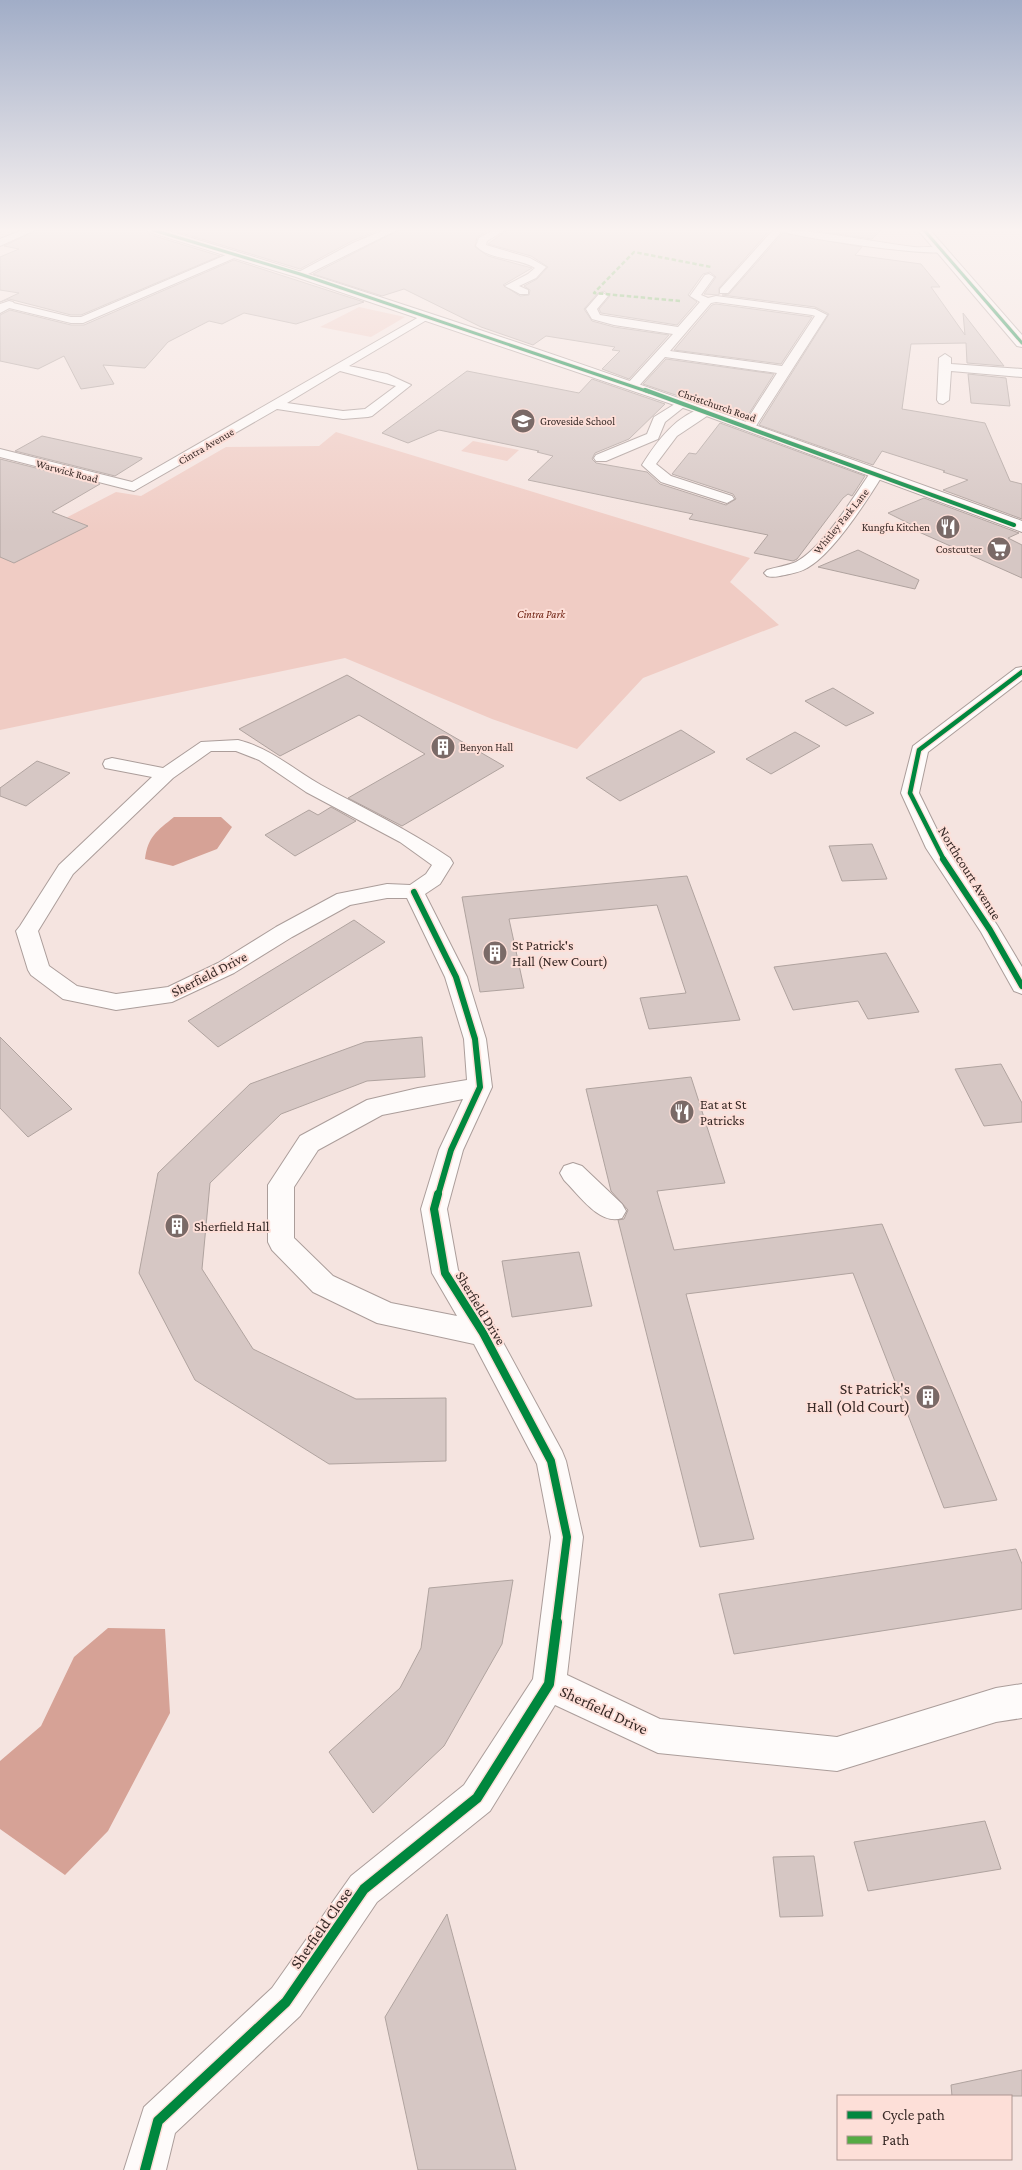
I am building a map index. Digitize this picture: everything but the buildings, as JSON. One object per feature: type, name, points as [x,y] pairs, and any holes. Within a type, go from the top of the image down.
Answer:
[{"type":"main road","name":"Christchurch Road","points":[[471,331],[749,426],[1019,527]]},
{"type":"main road","points":[[1012,331],[1021,341]]},
{"type":"street","name":"Cintra Avenue","points":[[134,487],[277,405],[400,331]]},
{"type":"street","points":[[632,386],[680,331]]},
{"type":"street","points":[[749,426],[810,331]]},
{"type":"street","points":[[662,353],[784,370]]},
{"type":"street","points":[[943,400],[945,363],[1022,373]]},
{"type":"street","points":[[277,405],[343,416],[368,413],[405,385],[383,377],[338,367]]},
{"type":"street","points":[[601,458],[653,436],[659,420],[683,403]]},
{"type":"street","points":[[706,411],[681,424],[658,449],[649,465],[666,479],[727,499]]},
{"type":"street","name":"Warwick Road","points":[[0,453],[134,487]]},
{"type":"street","name":"Whitley Park Lane","points":[[772,573],[805,563],[821,548],[868,490],[877,473]]},
{"type":"street","points":[[694,488],[707,481]]},
{"type":"street","name":"Northcourt Avenue","points":[[1022,672],[919,750],[910,793],[936,848],[990,930],[1022,986]]},
{"type":"street","name":"Sherfield Drive","points":[[238,745],[265,756],[313,788],[407,838],[443,863],[433,879],[414,892],[387,891],[344,899],[284,932],[226,968],[172,994],[116,1002],[71,992],[39,970],[27,931],[66,870],[166,774],[207,746],[238,745]]},
{"type":"street","points":[[112,764],[166,774]]},
{"type":"street","points":[[414,892],[456,977],[475,1040],[480,1087]]},
{"type":"street","name":"Sherfield Drive","points":[[480,1087],[451,1150],[434,1209],[444,1273],[483,1333],[551,1461],[567,1537],[549,1684],[658,1736],[836,1754],[996,1705],[1022,1701]]},
{"type":"street","name":"Sherfield Drive","points":[[480,1087],[376,1107],[309,1143],[280,1185],[281,1242],[322,1284],[387,1314],[483,1333]]},
{"type":"street","points":[[573,1173],[613,1211]]},
{"type":"street","name":"Sherfield Close","points":[[145,2170],[158,2121],[286,2002],[364,1889],[477,1798],[549,1684]]},
{"type":"green space","points":[[342,331],[381,331],[371,337]]},
{"type":"green space","name":"Cintra Park","points":[[336,432],[750,558],[730,582],[779,625],[643,678],[577,749],[492,719],[345,658],[0,730],[0,552],[116,492],[141,496],[226,447],[319,446]]},
{"type":"green space","points":[[473,441],[519,450],[507,461],[461,451]]},
{"type":"shaded area","points":[[174,817],[221,817],[232,827],[217,849],[173,866],[145,859],[151,839],[158,830]]},
{"type":"shaded area","points":[[108,1628],[165,1629],[170,1713],[108,1831],[65,1875],[0,1829],[0,1761],[41,1726],[74,1657]]},
{"type":"cycle path","points":[[470,331],[706,411],[1014,525]]},
{"type":"cycle path","points":[[1012,331],[1022,343]]},
{"type":"cycle path","points":[[1022,672],[919,750],[910,793],[936,848],[990,930],[1022,986]]},
{"type":"cycle path","points":[[145,2170],[158,2121],[286,2002],[364,1889],[477,1798],[549,1684],[567,1537],[551,1461],[483,1333],[445,1273],[434,1209],[451,1150],[480,1087],[475,1039],[456,977],[414,892]]},
{"type":"place","name":"Groveside School","points":[[523,421]]},
{"type":"place","name":"Kungfu Kitchen","points":[[948,527]]},
{"type":"place","name":"Costcutter","points":[[999,549]]},
{"type":"place","name":"Benyon Hall","points":[[443,747]]},
{"type":"place","name":"St Patrick's Hall (New Court)","points":[[495,953]]},
{"type":"place","name":"Eat at St Patricks","points":[[682,1112]]},
{"type":"place","name":"Sherfield Hall","points":[[177,1226]]},
{"type":"place","name":"St Patrick's Hall (Old Court)","points":[[928,1397]]}]
